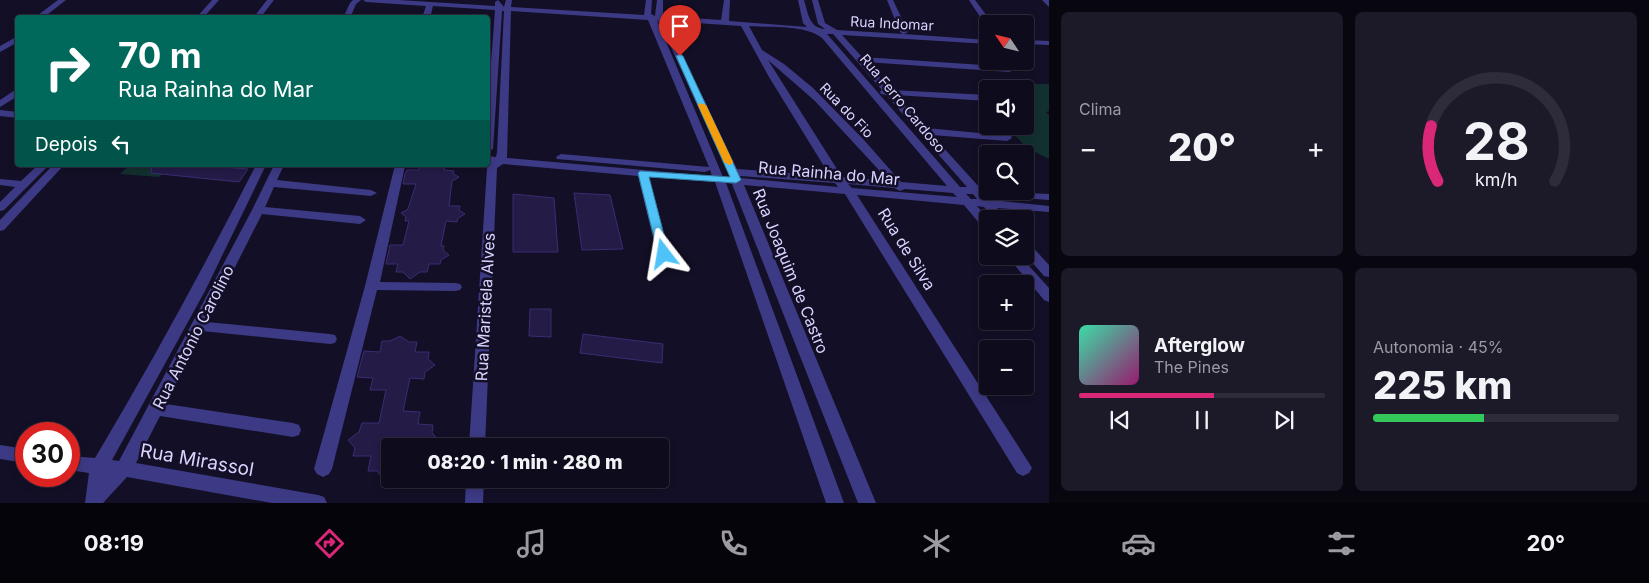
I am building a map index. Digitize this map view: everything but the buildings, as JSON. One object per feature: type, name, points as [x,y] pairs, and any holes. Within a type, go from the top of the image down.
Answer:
[{"type":"street","points":[[41,15],[63,0]]},
{"type":"street","points":[[51,15],[71,0]]},
{"type":"street","points":[[202,15],[216,0]]},
{"type":"street","points":[[258,15],[271,0]]},
{"type":"street","name":"Rua Indomar","points":[[366,0],[430,4],[508,4],[656,18],[822,29],[979,36]]},
{"type":"street","name":"Rua Joaquim de Castro","points":[[649,0],[646,11],[656,18],[735,176],[867,503]]},
{"type":"street","name":"Rua Joaquim de Castro","points":[[660,0],[654,22],[717,174],[835,503]]},
{"type":"street","points":[[724,22],[726,0]]},
{"type":"street","points":[[801,0],[805,21],[809,25]]},
{"type":"street","points":[[805,0],[815,0]]},
{"type":"street","name":"Rua Ferro Cardoso","points":[[815,0],[822,29],[871,91],[979,216]]},
{"type":"street","points":[[890,0],[904,32]]},
{"type":"street","points":[[972,0],[983,15]]},
{"type":"street","points":[[1045,0],[1049,5]]},
{"type":"street","points":[[347,15],[354,1]]},
{"type":"street","points":[[427,15],[430,4]]},
{"type":"street","points":[[490,101],[499,4]]},
{"type":"street","name":"Rua Maristela Alves","points":[[477,438],[494,160],[508,4]]},
{"type":"street","points":[[803,10],[818,12]]},
{"type":"street","name":"Rua de Silva","points":[[744,24],[774,77],[838,180],[850,193],[1023,468]]},
{"type":"street","name":"Rua Indomar","points":[[795,27],[809,25]]},
{"type":"street","name":"Rua Ferro Cardoso","points":[[809,25],[835,32],[993,210]]},
{"type":"street","name":"Rua Indomar","points":[[835,32],[979,41]]},
{"type":"street","points":[[0,43],[15,33]]},
{"type":"street","points":[[0,50],[15,40]]},
{"type":"street","points":[[1034,42],[1049,43]]},
{"type":"street","name":"Rua do Fio","points":[[761,52],[785,69],[817,97],[854,135],[906,196]]},
{"type":"street","points":[[857,59],[979,68]]},
{"type":"street","points":[[871,91],[979,97]]},
{"type":"street","points":[[0,104],[15,92]]},
{"type":"street","points":[[0,114],[15,115]]},
{"type":"street","points":[[923,131],[1007,138]]},
{"type":"street","name":"Rua Rainha do Mar","points":[[494,160],[643,173],[717,174]]},
{"type":"street","name":"Rua Rainha do Mar","points":[[494,160],[717,174],[850,193],[1049,209]]},
{"type":"street","points":[[0,208],[42,167]]},
{"type":"street","points":[[0,227],[57,167]]},
{"type":"street","name":"Rua Antonio Carolino","points":[[93,501],[99,467],[148,383],[198,290],[260,167]]},
{"type":"street","name":"Rua Antonio Carolino","points":[[93,501],[124,469],[217,291],[278,167]]},
{"type":"street","points":[[323,469],[372,286],[400,167]]},
{"type":"street","points":[[643,173],[664,254]]},
{"type":"street","name":"Rua Rainha do Mar","points":[[735,176],[838,180],[1049,197]]},
{"type":"street","points":[[0,182],[23,184]]},
{"type":"street","points":[[271,183],[371,193]]},
{"type":"street","points":[[258,210],[360,220]]},
{"type":"street","points":[[1034,256],[1049,273]]},
{"type":"street","points":[[1021,265],[1049,297]]},
{"type":"street","points":[[372,286],[455,287]]},
{"type":"street","points":[[198,290],[217,291]]},
{"type":"street","points":[[199,326],[330,339]]},
{"type":"street","points":[[156,409],[293,430]]},
{"type":"street","points":[[0,452],[15,454]]},
{"type":"street","name":"Rua Mirassol","points":[[80,464],[124,469],[318,503]]},
{"type":"street","points":[[474,503],[475,488]]},
{"type":"green space","points":[[1034,84],[1049,84],[1049,111],[1046,112],[1049,115],[1049,159],[1034,152],[1034,145],[1024,145],[1015,135],[1034,135]]},
{"type":"green space","points":[[128,167],[170,167],[159,177],[120,174]]},
{"type":"slow traffic","points":[[702,105],[729,162]]},
{"type":"route","points":[[664,254],[643,173],[736,180],[680,56]]}]
